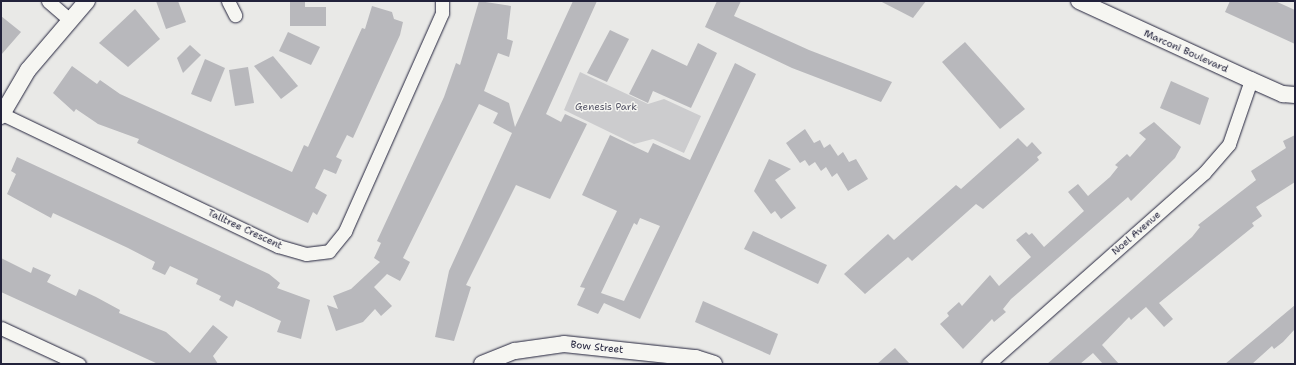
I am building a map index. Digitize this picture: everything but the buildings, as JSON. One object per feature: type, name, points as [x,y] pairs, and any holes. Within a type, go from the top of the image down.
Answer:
[{"type":"street","points":[[48,1],[69,19]]},
{"type":"street","points":[[2,115],[28,70],[69,19],[87,1]]},
{"type":"street","points":[[228,1],[235,15]]},
{"type":"street","name":"Talltree Crescent","points":[[2,115],[278,246],[306,254],[329,251],[348,224],[442,13],[442,1]]},
{"type":"street","name":"Marconi Boulevard","points":[[1079,1],[1283,94],[1295,95]]},
{"type":"street","name":"Noel Avenue","points":[[988,364],[1204,173],[1229,144],[1251,80]]},
{"type":"street","points":[[1,328],[79,364]]},
{"type":"street","name":"Bow Street","points":[[482,364],[515,351],[564,344],[696,358],[714,364]]},
{"type":"green space","name":"Genesis Park","points":[[580,72],[648,104],[664,99],[701,116],[684,153],[653,139],[634,144],[564,110]]}]
